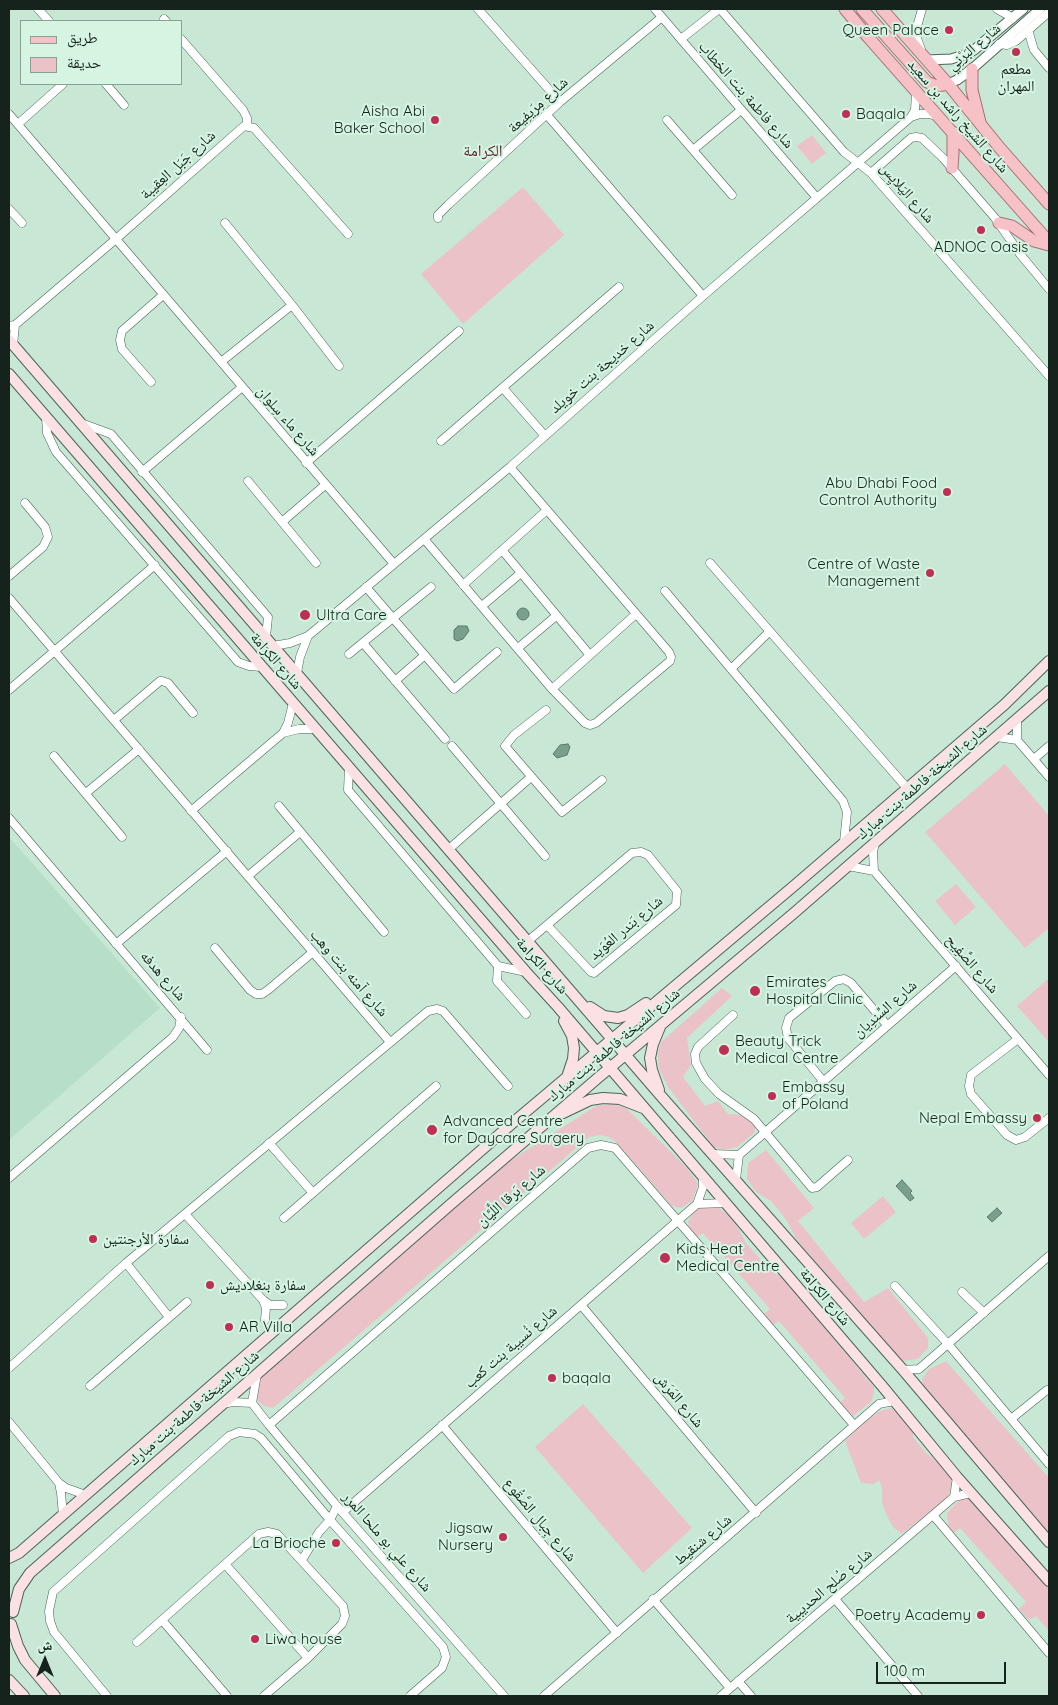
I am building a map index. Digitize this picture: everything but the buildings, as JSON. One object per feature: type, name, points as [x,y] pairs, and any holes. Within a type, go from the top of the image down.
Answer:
[{"type":"main road","name":"شارع الشيخ راشد بن سعيد","points":[[845,9],[1049,244]]},
{"type":"main road","points":[[862,9],[927,82],[937,86],[948,84]]},
{"type":"main road","name":"شارع الشيخ راشد بن سعيد","points":[[882,9],[1049,204]]},
{"type":"main road","points":[[972,69],[974,97],[981,126]]},
{"type":"main road","points":[[952,168],[953,132]]},
{"type":"main road","points":[[999,223],[1012,226],[1034,241],[1049,244]]},
{"type":"main road","name":"شارع الكرامة","points":[[11,342],[613,1038],[661,1096],[916,1385],[1049,1542]]},
{"type":"main road","name":"شارع الكرامة","points":[[11,379],[558,1007],[957,1477],[1049,1581]]},
{"type":"main road","name":"شارع الشيخة فاطمة بنت مبارك","points":[[9,1558],[19,1553],[595,1052],[907,788],[1004,704],[1049,662]]},
{"type":"main road","name":"شارع الشيخة فاطمة بنت مبارك","points":[[10,1627],[19,1589],[30,1573],[550,1119],[848,866],[1049,692]]},
{"type":"main road","points":[[581,1002],[604,1016],[613,1019],[623,1017],[643,1004],[656,1000]]},
{"type":"main road","points":[[558,1007],[572,1036],[574,1048],[572,1064],[565,1079]]},
{"type":"main road","points":[[661,1025],[653,1044],[650,1058],[661,1096]]},
{"type":"main road","points":[[550,1119],[590,1100],[603,1098],[620,1099],[644,1108]]},
{"type":"main road","points":[[9,1595],[13,1612]]},
{"type":"main road","points":[[10,1627],[25,1660],[55,1696]]},
{"type":"main road","points":[[9,1680],[24,1696]]},
{"type":"street","points":[[38,9],[48,20]]},
{"type":"street","points":[[478,9],[560,102]]},
{"type":"street","name":"شارع فاطمة بنت الخطاب","points":[[655,9],[817,198]]},
{"type":"street","points":[[681,39],[720,9]]},
{"type":"street","name":"شارع اليَلايِس","points":[[720,9],[844,152],[871,173],[1049,376]]},
{"type":"street","points":[[922,9],[916,36],[926,59]]},
{"type":"street","points":[[996,9],[1013,18]]},
{"type":"street","points":[[996,9],[1002,26]]},
{"type":"street","name":"شارع البَرْنِي","points":[[926,59],[951,59],[967,54],[1023,9]]},
{"type":"street","name":"شارع البَرْنِي","points":[[948,84],[972,69],[1040,9]]},
{"type":"street","points":[[999,44],[1007,45],[1016,41],[1049,12]]},
{"type":"street","name":"شارع مِرَيفِيعة","points":[[438,218],[438,215],[448,205],[560,102],[662,17]]},
{"type":"street","points":[[1028,30],[1034,50],[1049,68]]},
{"type":"street","points":[[182,40],[243,110],[247,118],[247,126],[254,128],[348,234]]},
{"type":"street","points":[[1016,41],[1034,50]]},
{"type":"street","points":[[18,124],[62,85]]},
{"type":"street","points":[[107,85],[124,105]]},
{"type":"street","points":[[911,117],[915,110],[916,90]]},
{"type":"street","points":[[693,150],[741,110]]},
{"type":"street","name":"شارع ماء سِلوان","points":[[9,114],[394,564]]},
{"type":"street","points":[[911,117],[920,114],[940,117]]},
{"type":"street","points":[[547,115],[703,296]]},
{"type":"street","name":"شارع خديجة بنت خويلد","points":[[273,646],[290,643],[308,636],[424,540],[911,117]]},
{"type":"street","points":[[667,120],[732,195]]},
{"type":"street","name":"شارع جَبَل العِقيبة","points":[[11,342],[12,326],[116,239],[240,128],[247,126]]},
{"type":"street","points":[[871,173],[911,138],[916,136],[924,140],[952,168],[999,223],[1020,254],[1049,289]]},
{"type":"street","points":[[9,209],[22,224]]},
{"type":"street","points":[[225,223],[339,366]]},
{"type":"street","points":[[441,441],[619,287]]},
{"type":"street","points":[[151,382],[122,349],[120,340],[122,331],[163,295]]},
{"type":"street","points":[[221,362],[292,305]]},
{"type":"street","points":[[306,463],[459,331]]},
{"type":"street","points":[[142,472],[242,388]]},
{"type":"street","points":[[503,388],[545,436]]},
{"type":"street","points":[[46,417],[47,432],[56,452],[238,662],[249,666],[262,667]]},
{"type":"street","points":[[81,423],[111,434],[268,617],[266,637]]},
{"type":"street","points":[[424,540],[552,689],[585,723],[590,725],[596,723],[670,661],[669,652],[510,467]]},
{"type":"street","points":[[248,481],[316,563]]},
{"type":"street","points":[[282,522],[325,485]]},
{"type":"street","points":[[9,576],[43,547],[48,537],[45,527],[26,502]]},
{"type":"street","points":[[463,585],[547,510]]},
{"type":"street","points":[[502,550],[589,654]]},
{"type":"street","points":[[710,563],[907,788]]},
{"type":"street","points":[[9,690],[155,565]]},
{"type":"street","points":[[482,606],[521,573]]},
{"type":"street","points":[[366,587],[454,689],[497,652]]},
{"type":"street","points":[[349,654],[431,587]]},
{"type":"street","points":[[665,592],[843,801],[847,812],[844,842]]},
{"type":"street","name":"شارع آمنه بنت وهب","points":[[9,598],[390,1042]]},
{"type":"street","points":[[552,689],[636,614]]},
{"type":"street","points":[[518,648],[556,616]]},
{"type":"street","points":[[730,669],[769,632]]},
{"type":"street","name":"شارع خديجة بنت خويلد","points":[[297,673],[300,657],[308,636]]},
{"type":"street","points":[[363,643],[445,738]]},
{"type":"street","points":[[395,680],[424,655]]},
{"type":"street","points":[[114,720],[160,681],[168,683],[193,713]]},
{"type":"street","points":[[192,811],[283,733],[288,723],[293,703]]},
{"type":"street","points":[[546,710],[514,735],[505,746],[562,812],[602,780]]},
{"type":"street","points":[[1016,720],[1017,740],[1049,778]]},
{"type":"street","points":[[283,733],[299,728],[316,729]]},
{"type":"street","points":[[997,737],[1017,740]]},
{"type":"street","points":[[452,746],[545,856]]},
{"type":"street","points":[[1034,760],[1049,746]]},
{"type":"street","points":[[86,794],[138,749]]},
{"type":"street","points":[[54,756],[122,836]]},
{"type":"street","points":[[349,768],[348,790],[498,966],[526,972]]},
{"type":"street","points":[[449,849],[532,776]]},
{"type":"street","points":[[279,806],[384,932]]},
{"type":"street","name":"شارع هدفه","points":[[9,818],[181,1017],[179,1028],[173,1036],[9,1178]]},
{"type":"street","points":[[248,876],[300,832]]},
{"type":"street","points":[[848,866],[874,871],[874,843]]},
{"type":"street","points":[[116,944],[227,851]]},
{"type":"street","name":"شارع بَندر العُوَيد","points":[[528,941],[632,853],[641,852],[648,855],[677,892],[676,905],[594,973],[548,925]]},
{"type":"street","name":"شارع الصَّفِيح","points":[[874,871],[1049,1075]]},
{"type":"street","points":[[215,948],[250,990],[256,994],[262,994],[268,990],[313,952]]},
{"type":"street","points":[[498,966],[496,980],[526,1014]]},
{"type":"street","name":"شارع السِّندِيان","points":[[739,1154],[956,966]]},
{"type":"street","points":[[822,1081],[788,1038],[786,1028],[789,1018],[835,981],[844,979],[852,983],[887,1025]]},
{"type":"street","points":[[9,1368],[126,1263],[428,1011],[437,1009],[444,1011],[508,1086]]},
{"type":"street","points":[[733,1015],[698,1047],[695,1054],[696,1063],[705,1079],[719,1094],[754,1119],[812,1188],[818,1187],[848,1160]]},
{"type":"street","points":[[181,1017],[207,1050]]},
{"type":"street","points":[[1018,1038],[971,1075],[969,1086],[971,1094],[1007,1135],[1016,1140],[1025,1137],[1049,1118]]},
{"type":"street","points":[[284,1218],[436,1086]]},
{"type":"street","points":[[269,1143],[313,1193]]},
{"type":"street","name":"شارع بَرقا اللَّيَّان","points":[[269,1425],[588,1148],[601,1145],[615,1148],[854,1425]]},
{"type":"street","points":[[714,1154],[739,1154],[736,1179]]},
{"type":"street","points":[[703,1178],[703,1187],[697,1204],[726,1203]]},
{"type":"street","name":"شارع نُسيبة بنت كعب","points":[[340,1509],[442,1426],[697,1204]]},
{"type":"street","points":[[185,1214],[264,1300],[270,1305],[283,1306]]},
{"type":"street","points":[[903,1370],[919,1369],[1049,1256]]},
{"type":"street","points":[[126,1263],[169,1317]]},
{"type":"street","points":[[895,1286],[948,1344],[1049,1464]]},
{"type":"street","points":[[962,1292],[984,1313]]},
{"type":"street","points":[[264,1300],[265,1320]]},
{"type":"street","points":[[90,1386],[187,1302]]},
{"type":"street","name":"شارع المَرَش","points":[[582,1305],[756,1513]]},
{"type":"street","points":[[916,1385],[919,1369]]},
{"type":"street","points":[[221,1405],[233,1402],[252,1403],[257,1373]]},
{"type":"street","points":[[879,1404],[883,1388]]},
{"type":"street","points":[[1011,1419],[1049,1390]]},
{"type":"street","name":"شارع شنقيط","points":[[544,1696],[654,1599],[756,1513],[854,1425],[879,1404],[894,1401]]},
{"type":"street","name":"شارع علي بو ملحا المرر","points":[[252,1403],[340,1509],[504,1696]]},
{"type":"street","points":[[9,1422],[59,1483],[66,1488],[86,1495]]},
{"type":"street","name":"شارع جِبال الصَّقُوع","points":[[442,1426],[617,1633]]},
{"type":"street","points":[[107,1696],[54,1632],[49,1611],[53,1592],[229,1436],[239,1432],[255,1434],[261,1438],[330,1520],[444,1647],[446,1662],[442,1668],[410,1696]]},
{"type":"street","points":[[954,1497],[957,1477]]},
{"type":"street","points":[[59,1483],[62,1493],[63,1515]]},
{"type":"street","name":"شارع صُلح الحديبية","points":[[721,1696],[954,1497],[971,1493]]},
{"type":"street","points":[[302,1560],[318,1532],[340,1509]]},
{"type":"street","points":[[933,1515],[1049,1653]]},
{"type":"street","points":[[137,1642],[259,1534],[268,1532],[278,1534],[343,1606],[345,1616],[342,1624],[308,1658],[264,1696]]},
{"type":"street","points":[[225,1564],[308,1658]]},
{"type":"street","points":[[654,1599],[730,1688]]},
{"type":"street","points":[[835,1599],[918,1696]]},
{"type":"street","points":[[162,1620],[227,1696]]},
{"type":"street","points":[[738,1681],[751,1696]]},
{"type":"shaded area","points":[[521,608],[525,608],[529,614],[525,620],[521,620],[517,616],[517,612]]},
{"type":"shaded area","points":[[458,626],[467,626],[469,631],[463,639],[457,641],[454,639],[454,630]]},
{"type":"shaded area","points":[[568,744],[570,747],[567,755],[557,758],[553,754],[560,745]]},
{"type":"shaded area","points":[[9,837],[160,1008],[9,1140]]},
{"type":"shaded area","points":[[902,1180],[912,1191],[910,1193],[914,1198],[910,1201],[896,1186]]},
{"type":"shaded area","points":[[997,1208],[1002,1213],[992,1222],[987,1217]]},
{"type":"green space","points":[[812,135],[826,153],[812,164],[797,146]]},
{"type":"green space","points":[[523,187],[564,235],[463,324],[421,274]]},
{"type":"green space","points":[[1005,764],[1049,816],[1049,928],[1025,948],[925,832]]},
{"type":"green space","points":[[956,884],[976,907],[955,925],[935,901]]},
{"type":"green space","points":[[1049,978],[1049,1042],[1017,1006]]},
{"type":"green space","points":[[722,988],[732,996],[687,1038],[691,1065],[683,1077],[705,1106],[718,1101],[728,1114],[741,1115],[748,1118],[756,1126],[754,1133],[737,1147],[724,1150],[714,1147],[668,1087],[659,1069],[658,1054],[661,1042]]},
{"type":"green space","points":[[609,1104],[624,1106],[687,1168],[698,1184],[692,1201],[681,1208],[672,1206],[615,1141],[600,1135],[589,1137],[273,1408],[264,1406],[257,1400],[255,1388],[258,1376],[508,1162],[596,1106]]},
{"type":"green space","points":[[766,1150],[814,1208],[798,1221],[864,1302],[888,1288],[928,1338],[928,1348],[918,1359],[901,1361],[797,1240],[785,1218],[771,1201],[756,1192],[747,1179],[748,1163]]},
{"type":"green space","points":[[883,1196],[896,1212],[864,1239],[851,1223]]},
{"type":"green space","points":[[716,1206],[729,1216],[746,1243],[767,1267],[775,1274],[781,1276],[874,1387],[871,1402],[853,1416],[840,1403],[845,1398],[779,1321],[773,1325],[764,1314],[770,1309],[703,1233],[697,1237],[690,1229],[688,1222],[692,1215],[697,1209]]},
{"type":"green space","points":[[946,1361],[1049,1478],[1049,1538],[924,1389],[922,1380],[929,1369]]},
{"type":"green space","points":[[583,1404],[692,1528],[643,1573],[535,1447]]},
{"type":"green space","points":[[891,1408],[913,1429],[913,1437],[925,1452],[941,1462],[953,1480],[946,1499],[902,1534],[893,1527],[886,1514],[879,1480],[874,1484],[861,1483],[845,1441],[864,1422],[880,1411]]},
{"type":"green space","points":[[971,1496],[1049,1587],[1049,1631],[1036,1616],[1029,1620],[1019,1609],[1026,1602],[960,1528],[953,1533],[948,1525],[947,1513],[959,1500]]},
{"type":"place","name":"Queen Palace","points":[[949,30]]},
{"type":"place","name":"مطعم المهران","points":[[1016,52]]},
{"type":"place","name":"Baqala","points":[[846,114]]},
{"type":"place","name":"Aisha Abi Baker School","points":[[435,120]]},
{"type":"place","name":"ADNOC Oasis","points":[[981,230]]},
{"type":"place","name":"Abu Dhabi Food Control Authority","points":[[947,492]]},
{"type":"place","name":"Centre of Waste Management","points":[[930,573]]},
{"type":"place","name":"Ultra Care","points":[[305,615]]},
{"type":"place","name":"Emirates Hospital Clinic","points":[[755,991]]},
{"type":"place","name":"Beauty Trick Medical Centre","points":[[724,1050]]},
{"type":"place","name":"Embassy of Poland","points":[[772,1096]]},
{"type":"place","name":"Nepal Embassy","points":[[1037,1118]]},
{"type":"place","name":"Advanced Centre for Daycare Surgery","points":[[432,1130]]},
{"type":"place","name":"سفارة الأرجنتين","points":[[93,1239]]},
{"type":"place","name":"Kids Heat Medical Centre","points":[[665,1258]]},
{"type":"place","name":"سفارة بنغلاديش","points":[[210,1285]]},
{"type":"place","name":"AR Villa","points":[[229,1327]]},
{"type":"place","name":"baqala","points":[[552,1378]]},
{"type":"place","name":"Jigsaw Nursery","points":[[503,1537]]},
{"type":"place","name":"La Brioche","points":[[336,1543]]},
{"type":"place","name":"Poetry Academy","points":[[981,1615]]},
{"type":"place","name":"Liwa house","points":[[255,1639]]},
{"type":"district","name":"الكرامة","points":[[483,151]]}]
